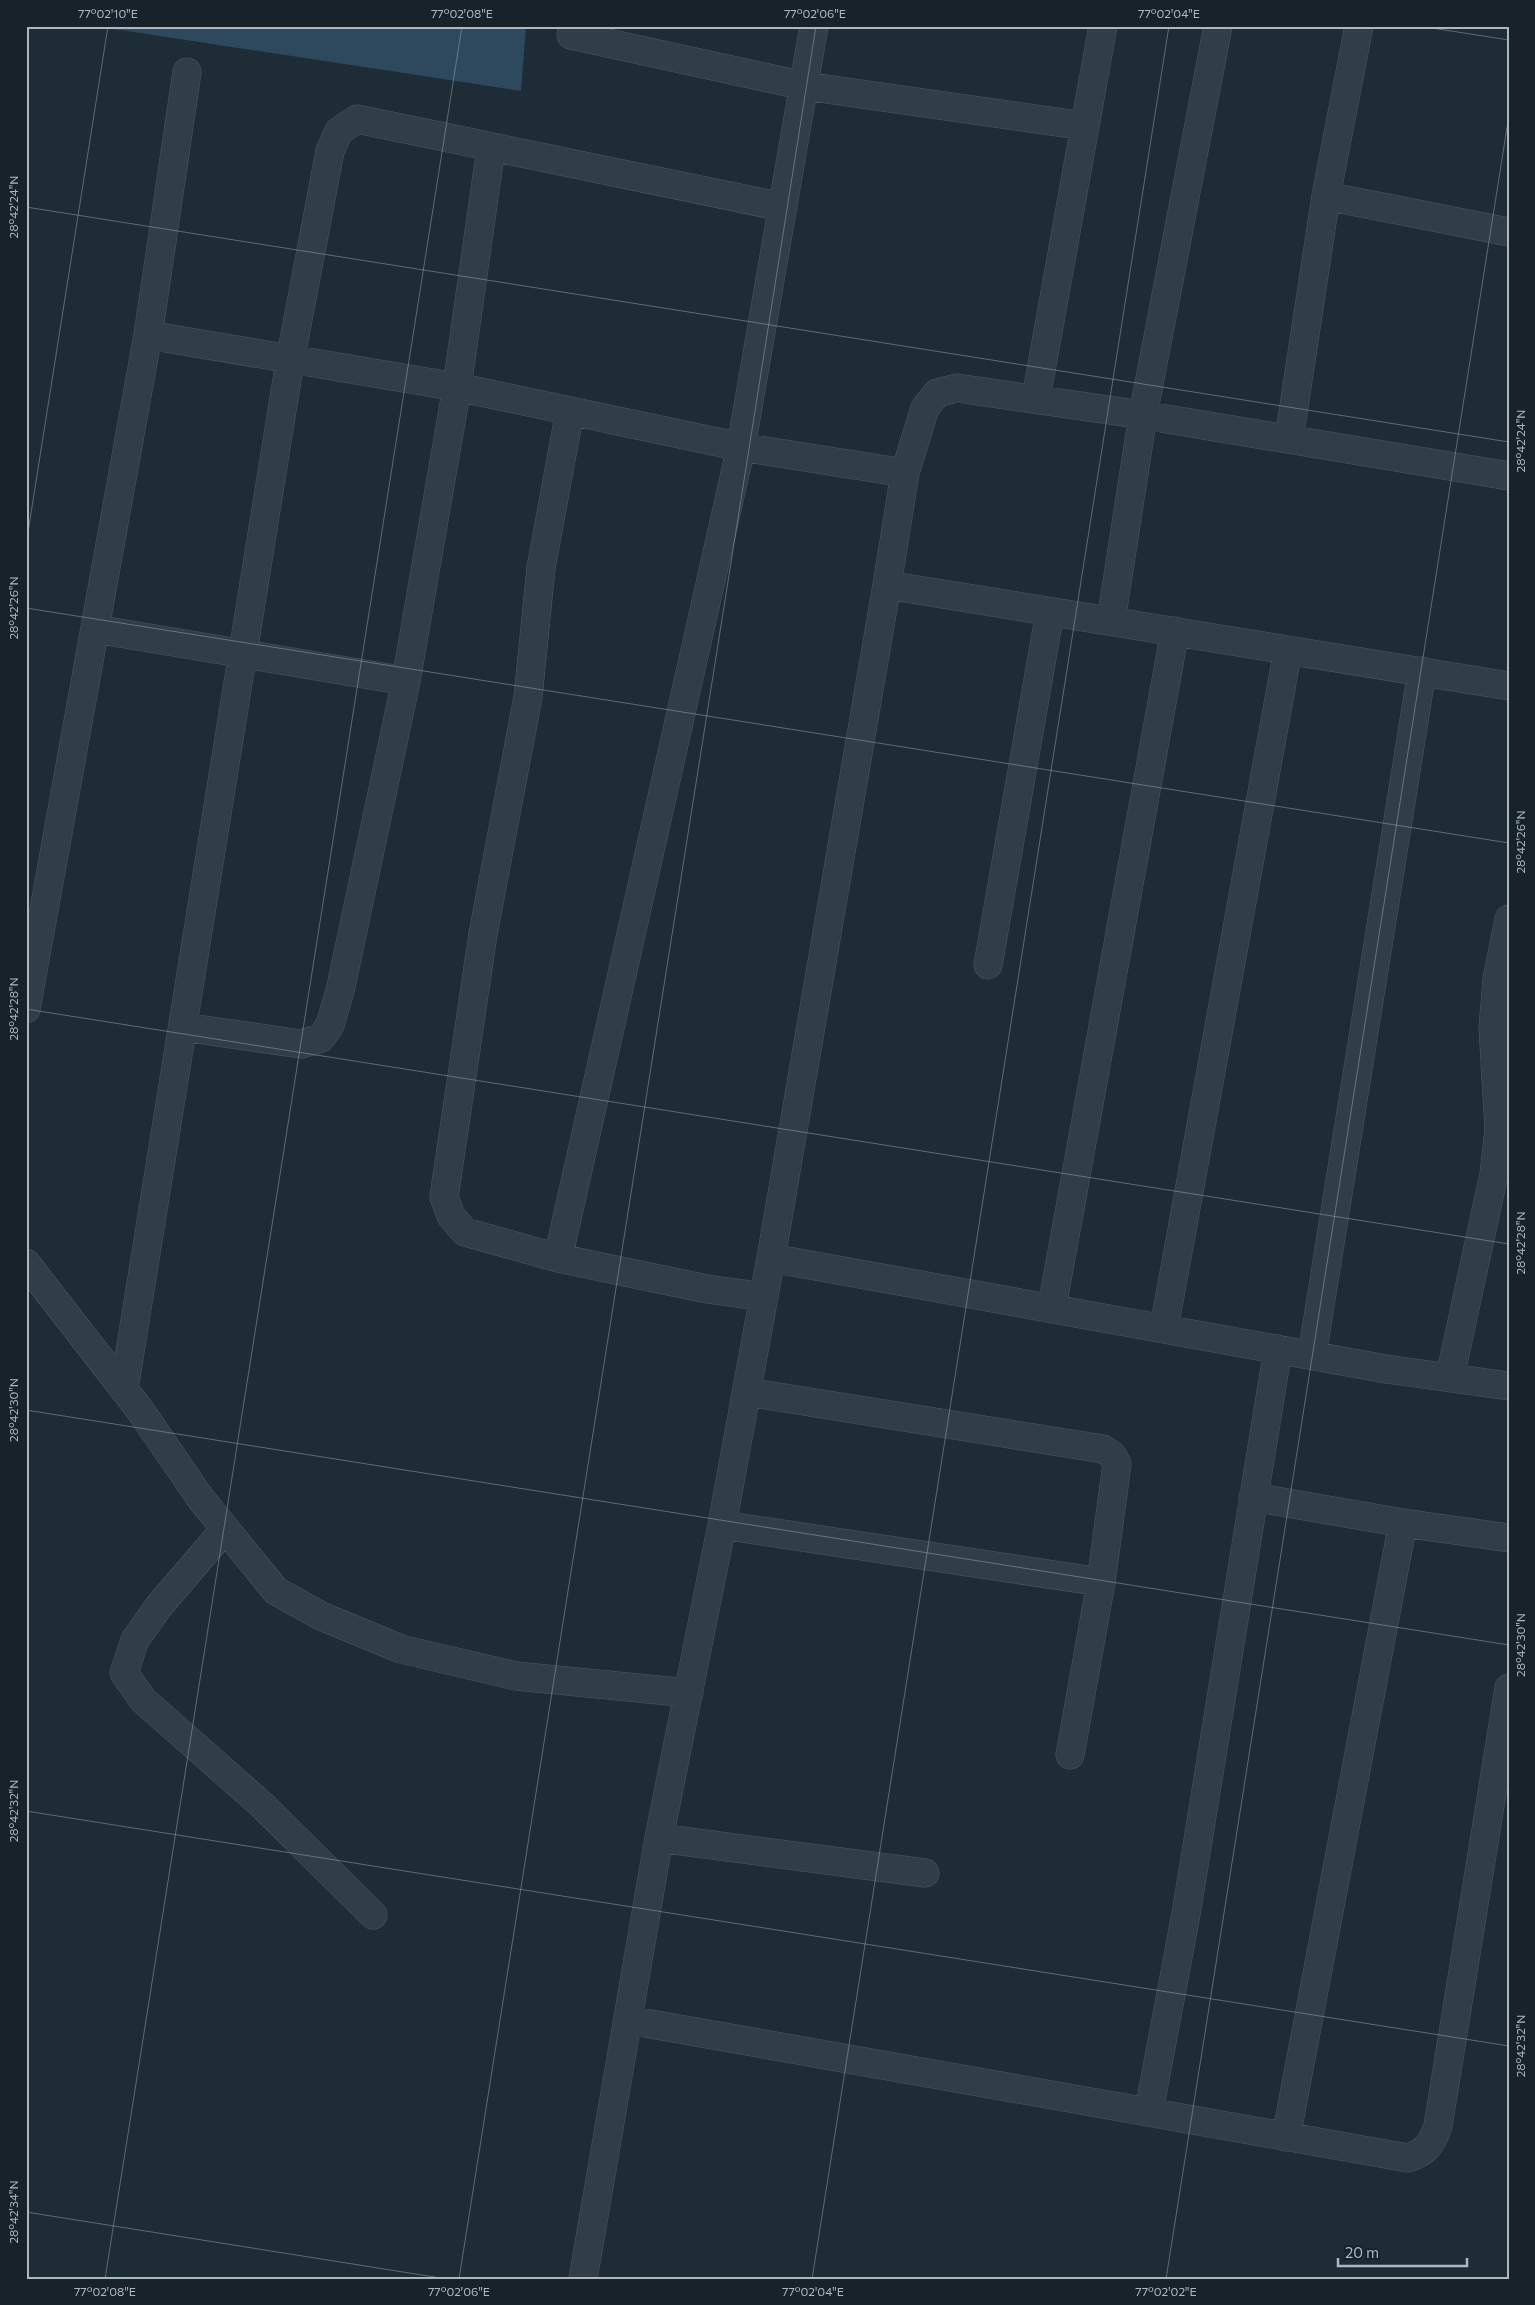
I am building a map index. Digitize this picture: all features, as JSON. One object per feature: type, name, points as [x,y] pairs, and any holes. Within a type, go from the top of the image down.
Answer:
[{"type":"street","points":[[558,1258],[741,447],[814,26]]},
{"type":"street","points":[[1036,398],[1103,26]]},
{"type":"street","points":[[1111,621],[1143,415],[1218,26]]},
{"type":"street","points":[[1289,440],[1326,196],[1359,26]]},
{"type":"street","points":[[571,35],[805,86],[1085,126]]},
{"type":"street","points":[[26,1009],[148,335],[187,72]]},
{"type":"street","points":[[124,1389],[290,361],[330,151],[340,131],[357,119],[783,207]]},
{"type":"street","points":[[183,1027],[301,1044],[321,1038],[330,1025],[340,991],[406,681],[457,387],[491,148]]},
{"type":"street","points":[[1326,196],[1509,232]]},
{"type":"street","points":[[148,335],[290,361],[457,387],[741,447],[905,473]]},
{"type":"street","points":[[582,2279],[658,1838],[722,1525],[771,1258],[888,585],[905,473],[925,408],[937,393],[957,388],[1143,415],[1509,476]]},
{"type":"street","points":[[570,411],[541,568],[528,697],[483,934],[444,1196],[451,1216],[465,1232],[558,1258],[707,1289],[764,1297]]},
{"type":"street","points":[[888,585],[1509,686]]},
{"type":"street","points":[[988,965],[1050,612]]},
{"type":"street","points":[[95,629],[406,681]]},
{"type":"street","points":[[1052,1307],[1175,631]]},
{"type":"street","points":[[1164,1328],[1288,650]]},
{"type":"street","points":[[1312,1355],[1422,671]]},
{"type":"street","points":[[1450,1378],[1494,1174],[1499,1129],[1493,1028],[1497,979],[1509,920]]},
{"type":"street","points":[[771,1258],[1052,1307],[1386,1369],[1509,1386]]},
{"type":"street","points":[[26,1263],[124,1389],[201,1499],[276,1591],[321,1616],[401,1649],[516,1676],[689,1693]]},
{"type":"street","points":[[1149,2111],[1186,1914],[1278,1349]]},
{"type":"street","points":[[747,1392],[1107,1452],[1112,1455],[1117,1464],[1101,1582],[1070,1756]]},
{"type":"street","points":[[1254,1497],[1403,1523],[1509,1538]]},
{"type":"street","points":[[1286,2137],[1403,1523]]},
{"type":"street","points":[[722,1525],[1101,1582]]},
{"type":"street","points":[[225,1528],[159,1606],[136,1640],[124,1674],[143,1700],[262,1805],[373,1915]]},
{"type":"street","points":[[628,2020],[1408,2158],[1421,2154],[1432,2143],[1438,2126],[1509,1688]]},
{"type":"street","points":[[658,1838],[925,1873]]},
{"type":"water","points":[[114,26],[526,26],[521,91],[114,29]]}]
